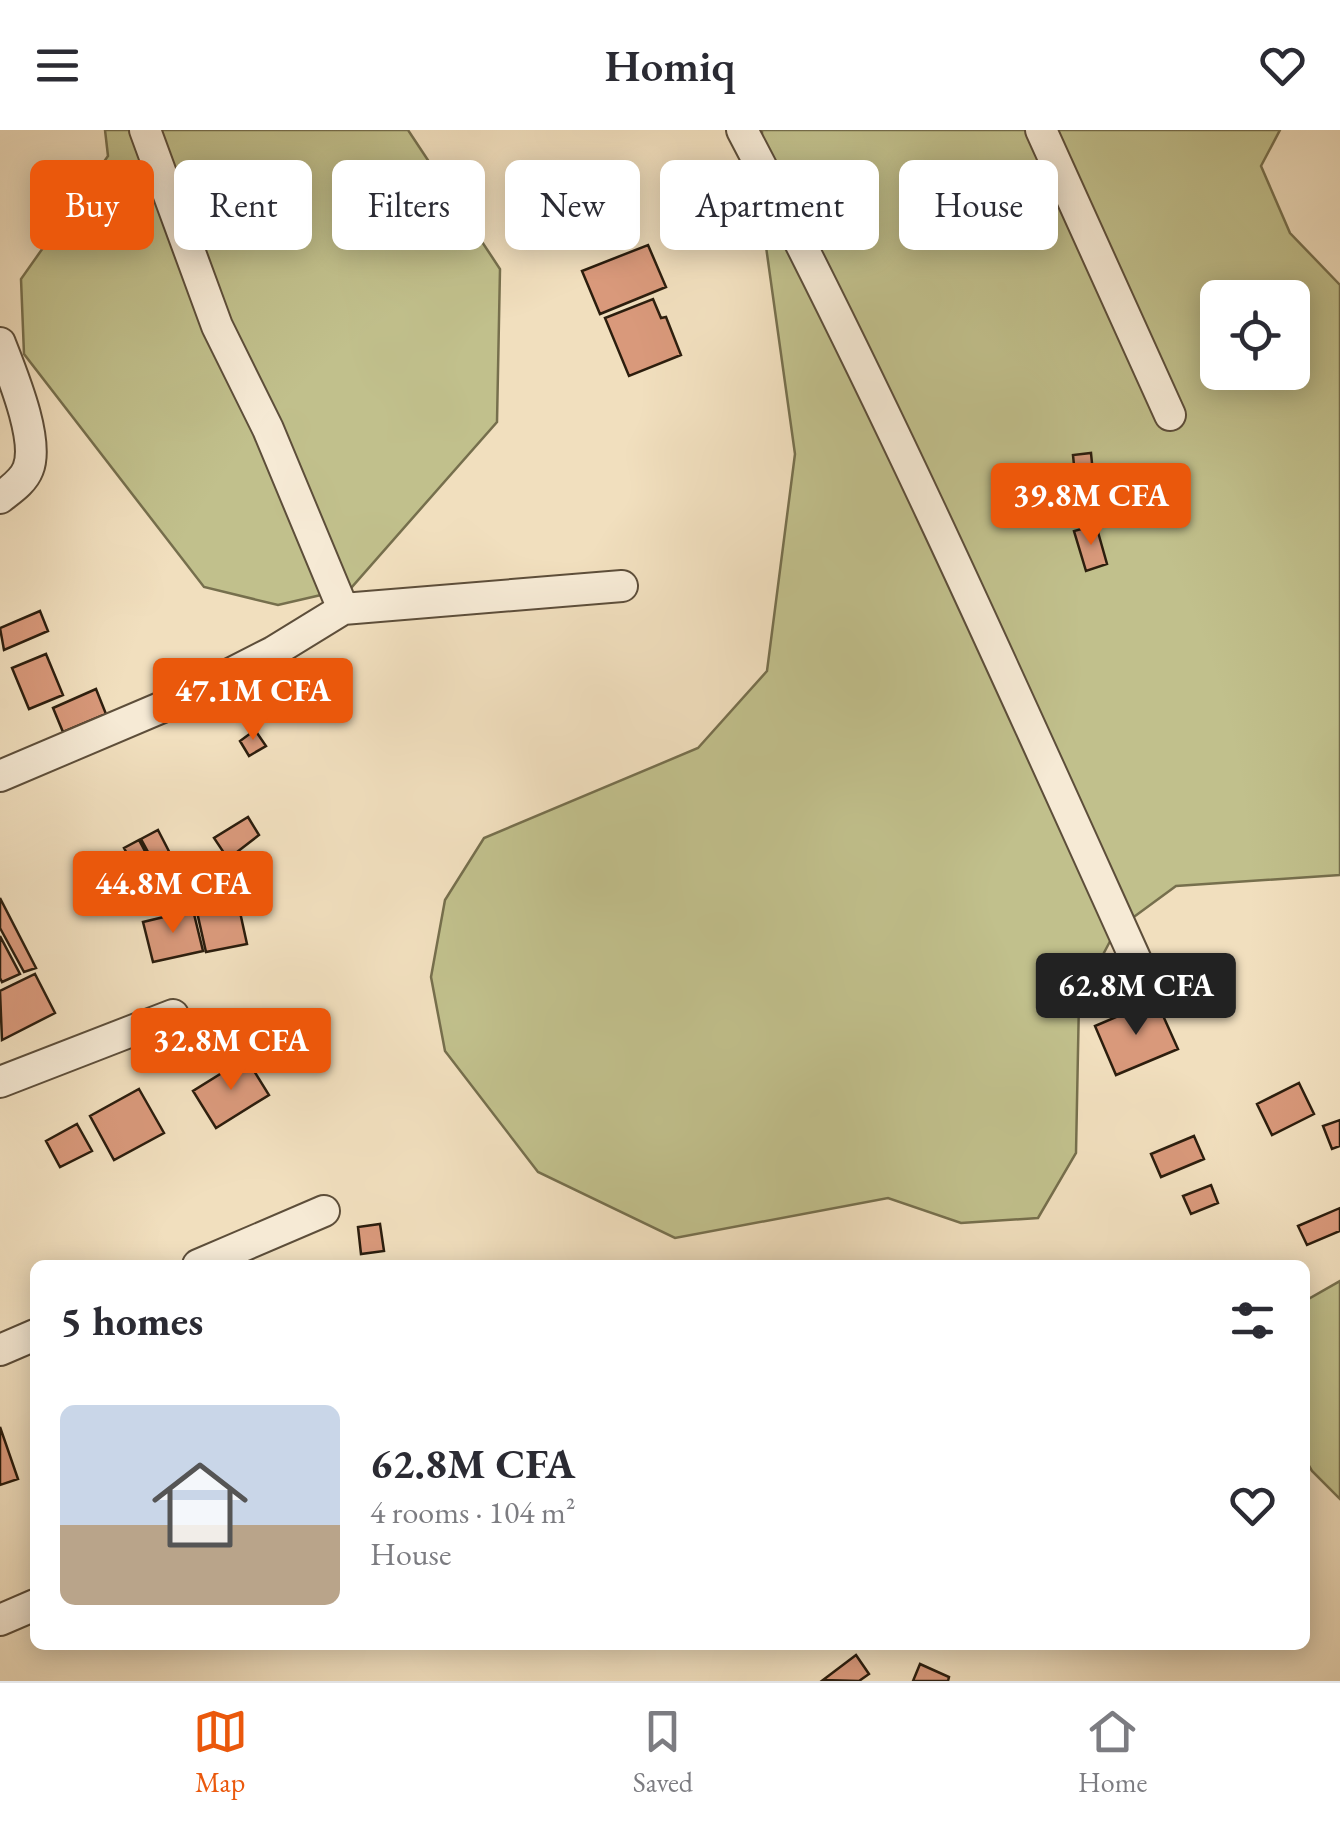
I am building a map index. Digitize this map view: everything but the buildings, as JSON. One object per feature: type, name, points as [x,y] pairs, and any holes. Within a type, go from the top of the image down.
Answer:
[{"type":"street","points":[[145,130],[216,326],[268,429],[343,609]]},
{"type":"street","points":[[742,130],[823,283],[934,514],[1144,978]]},
{"type":"street","points":[[1042,130],[1170,415]]},
{"type":"street","points":[[0,343],[14,378],[32,448],[28,469],[16,486],[0,498]]},
{"type":"street","points":[[0,776],[179,700],[273,652],[343,609],[622,586]]},
{"type":"street","points":[[0,1082],[174,1016]]},
{"type":"street","points":[[210,1260],[324,1211]]},
{"type":"street","points":[[0,1350],[30,1337]]},
{"type":"street","points":[[0,1620],[30,1607]]},
{"type":"shaded area","points":[[105,130],[408,130],[428,160],[332,160],[332,250],[485,250],[485,246],[500,269],[497,422],[351,588],[278,605],[204,587],[24,354],[21,279],[42,250],[154,250],[154,160],[105,160]]},
{"type":"shaded area","points":[[762,130],[1280,130],[1261,166],[1290,233],[1340,285],[1340,875],[1176,886],[1116,930],[1079,1000],[1076,1153],[1038,1218],[961,1223],[888,1198],[675,1238],[538,1172],[445,1051],[431,977],[445,900],[484,838],[698,748],[767,671],[795,454],[766,250],[879,250],[879,160],[762,160]]},
{"type":"shaded area","points":[[1340,1281],[1340,1499],[1310,1468],[1310,1298]]}]
